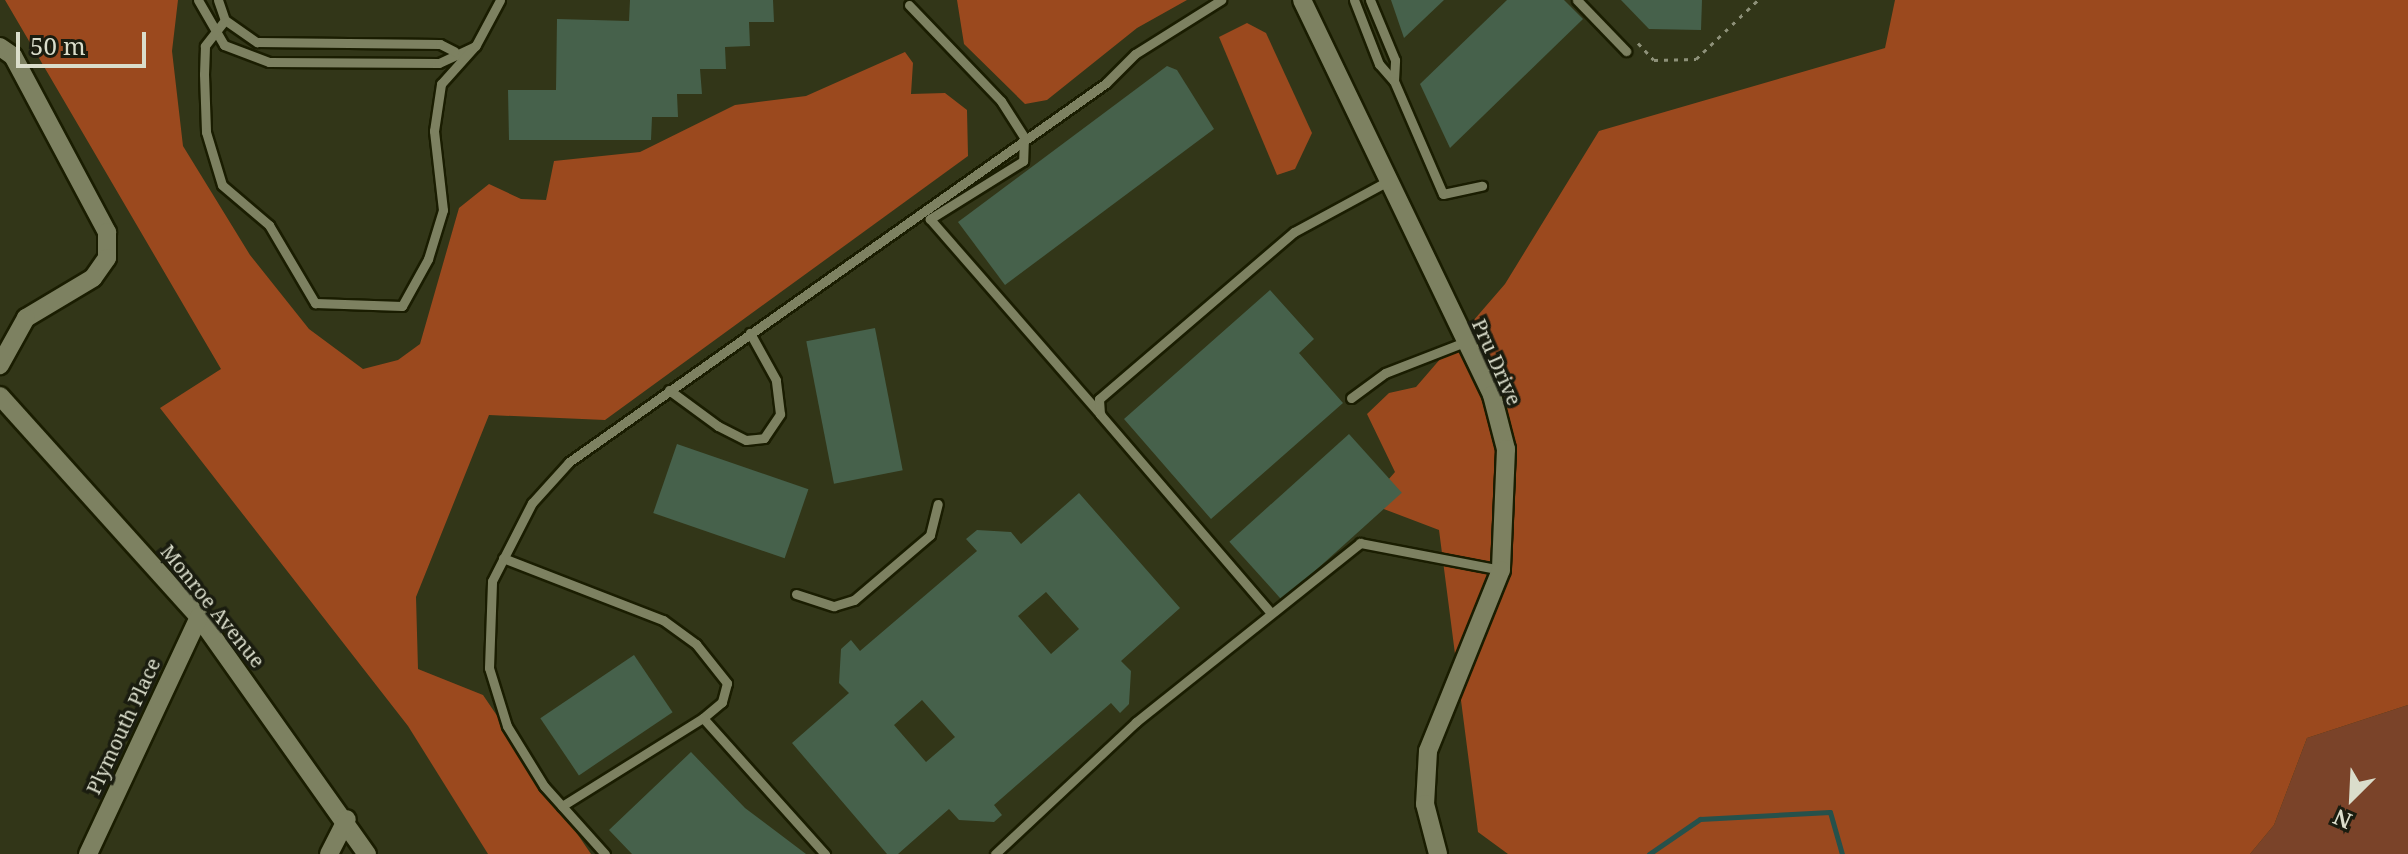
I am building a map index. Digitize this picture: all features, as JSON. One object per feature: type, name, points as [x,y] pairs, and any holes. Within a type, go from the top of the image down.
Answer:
[{"type":"street","name":"Pru Drive","points":[[1302,0],[1492,395],[1506,449],[1501,570],[1428,751],[1425,804],[1438,854]]},
{"type":"street","points":[[0,47],[13,56],[107,232],[107,258],[93,278],[26,318],[0,365]]},
{"type":"street","name":"Monroe Avenue","points":[[2,404],[199,617],[347,819],[367,854]]},
{"type":"street","name":"Plymouth Place","points":[[88,854],[199,617]]},
{"type":"street","points":[[329,854],[347,819]]},
{"type":"lane","points":[[198,0],[214,32],[245,58],[269,62],[439,63],[454,51],[476,45]]},
{"type":"lane","points":[[218,0],[225,20],[257,42],[440,44],[454,51]]},
{"type":"lane","points":[[225,20],[205,46],[206,132],[222,185],[269,225],[315,303],[402,306],[443,210],[434,131],[441,84],[476,45],[500,0]]},
{"type":"lane","points":[[605,854],[562,806],[507,726],[489,668],[492,581],[532,503],[569,462],[1221,0]]},
{"type":"lane","points":[[1354,0],[1379,64],[1394,81],[1443,194],[1482,186]]},
{"type":"lane","points":[[1370,0],[1395,60],[1394,81]]},
{"type":"lane","points":[[1577,0],[1626,51]]},
{"type":"lane","points":[[909,5],[1001,101],[1024,137],[1023,161],[930,219],[1271,613]]},
{"type":"lane","points":[[1100,414],[1099,399],[1294,232],[1388,181]]},
{"type":"lane","points":[[669,390],[718,426],[746,440],[764,438],[780,414],[776,380],[750,333]]},
{"type":"lane","points":[[1351,398],[1385,373],[1465,342]]},
{"type":"lane","points":[[796,594],[834,606],[854,600],[930,535],[938,504]]},
{"type":"lane","points":[[995,854],[1136,722],[1360,543],[1501,570]]},
{"type":"lane","points":[[503,558],[663,620],[696,644],[727,683],[722,702],[703,718],[562,806]]},
{"type":"lane","points":[[703,718],[825,854]]},
{"type":"path","points":[[1635,40],[1654,60],[1696,59],[1758,0]]},
{"type":"shaded area","points":[[5,0],[178,0],[172,51],[183,146],[250,255],[309,329],[363,369],[398,360],[420,344],[459,208],[489,184],[521,199],[546,200],[554,161],[640,152],[735,105],[806,96],[905,52],[913,63],[911,94],[945,93],[967,110],[968,156],[605,420],[489,415],[416,597],[418,669],[483,695],[591,854],[488,854],[408,726],[160,408],[221,369]]},
{"type":"shaded area","points":[[957,0],[1187,0],[1137,28],[1047,100],[1025,104],[964,44]]},
{"type":"shaded area","points":[[1895,0],[2408,0],[2408,705],[2307,738],[2274,825],[2250,854],[1508,854],[1478,832],[1439,530],[1368,503],[1395,472],[1367,414],[1389,393],[1416,387],[1505,284],[1599,131],[1885,48]]},
{"type":"shaded area","points":[[1247,23],[1266,33],[1312,133],[1295,169],[1277,175],[1219,37]]},
{"type":"shaded area","points":[[2408,705],[2408,854],[2250,854],[2274,825],[2307,738]]},
{"type":"building","points":[[630,0],[773,0],[774,22],[749,22],[750,46],[725,47],[726,69],[700,69],[702,94],[677,94],[678,117],[652,117],[651,140],[509,140],[508,90],[556,90],[557,19],[629,21]]},
{"type":"building","points":[[1391,0],[1444,0],[1404,38]]},
{"type":"building","points":[[1507,0],[1564,0],[1583,19],[1450,148],[1420,84]]},
{"type":"building","points":[[1621,0],[1702,0],[1701,30],[1649,29]]},
{"type":"building","points":[[1167,66],[1177,70],[1214,129],[1005,285],[958,222]]},
{"type":"building","points":[[1270,290],[1314,339],[1299,353],[1343,403],[1211,519],[1124,419]]},
{"type":"building","points":[[875,328],[903,470],[834,484],[806,341]]},
{"type":"building","points":[[1349,434],[1402,493],[1282,600],[1229,542]]},
{"type":"building","points":[[677,444],[808,489],[785,558],[653,513]]},
{"type":"building","points":[[1079,493],[1180,608],[1121,661],[1131,671],[1129,704],[1120,713],[1111,703],[994,805],[1002,815],[994,822],[959,820],[949,809],[898,854],[887,854],[792,743],[849,693],[839,683],[841,649],[851,640],[860,651],[977,551],[966,539],[977,530],[1011,532],[1021,544]],"holes":[[[1046,592],[1079,629],[1051,654],[1018,616]],[[922,700],[955,737],[926,762],[894,725]]]},
{"type":"building","points":[[634,655],[673,712],[579,775],[540,718]]},
{"type":"building","points":[[691,752],[745,808],[806,854],[632,854],[609,830]]},
{"type":"waterway","points":[[1649,854],[1700,819],[1830,812],[1842,854]]}]
